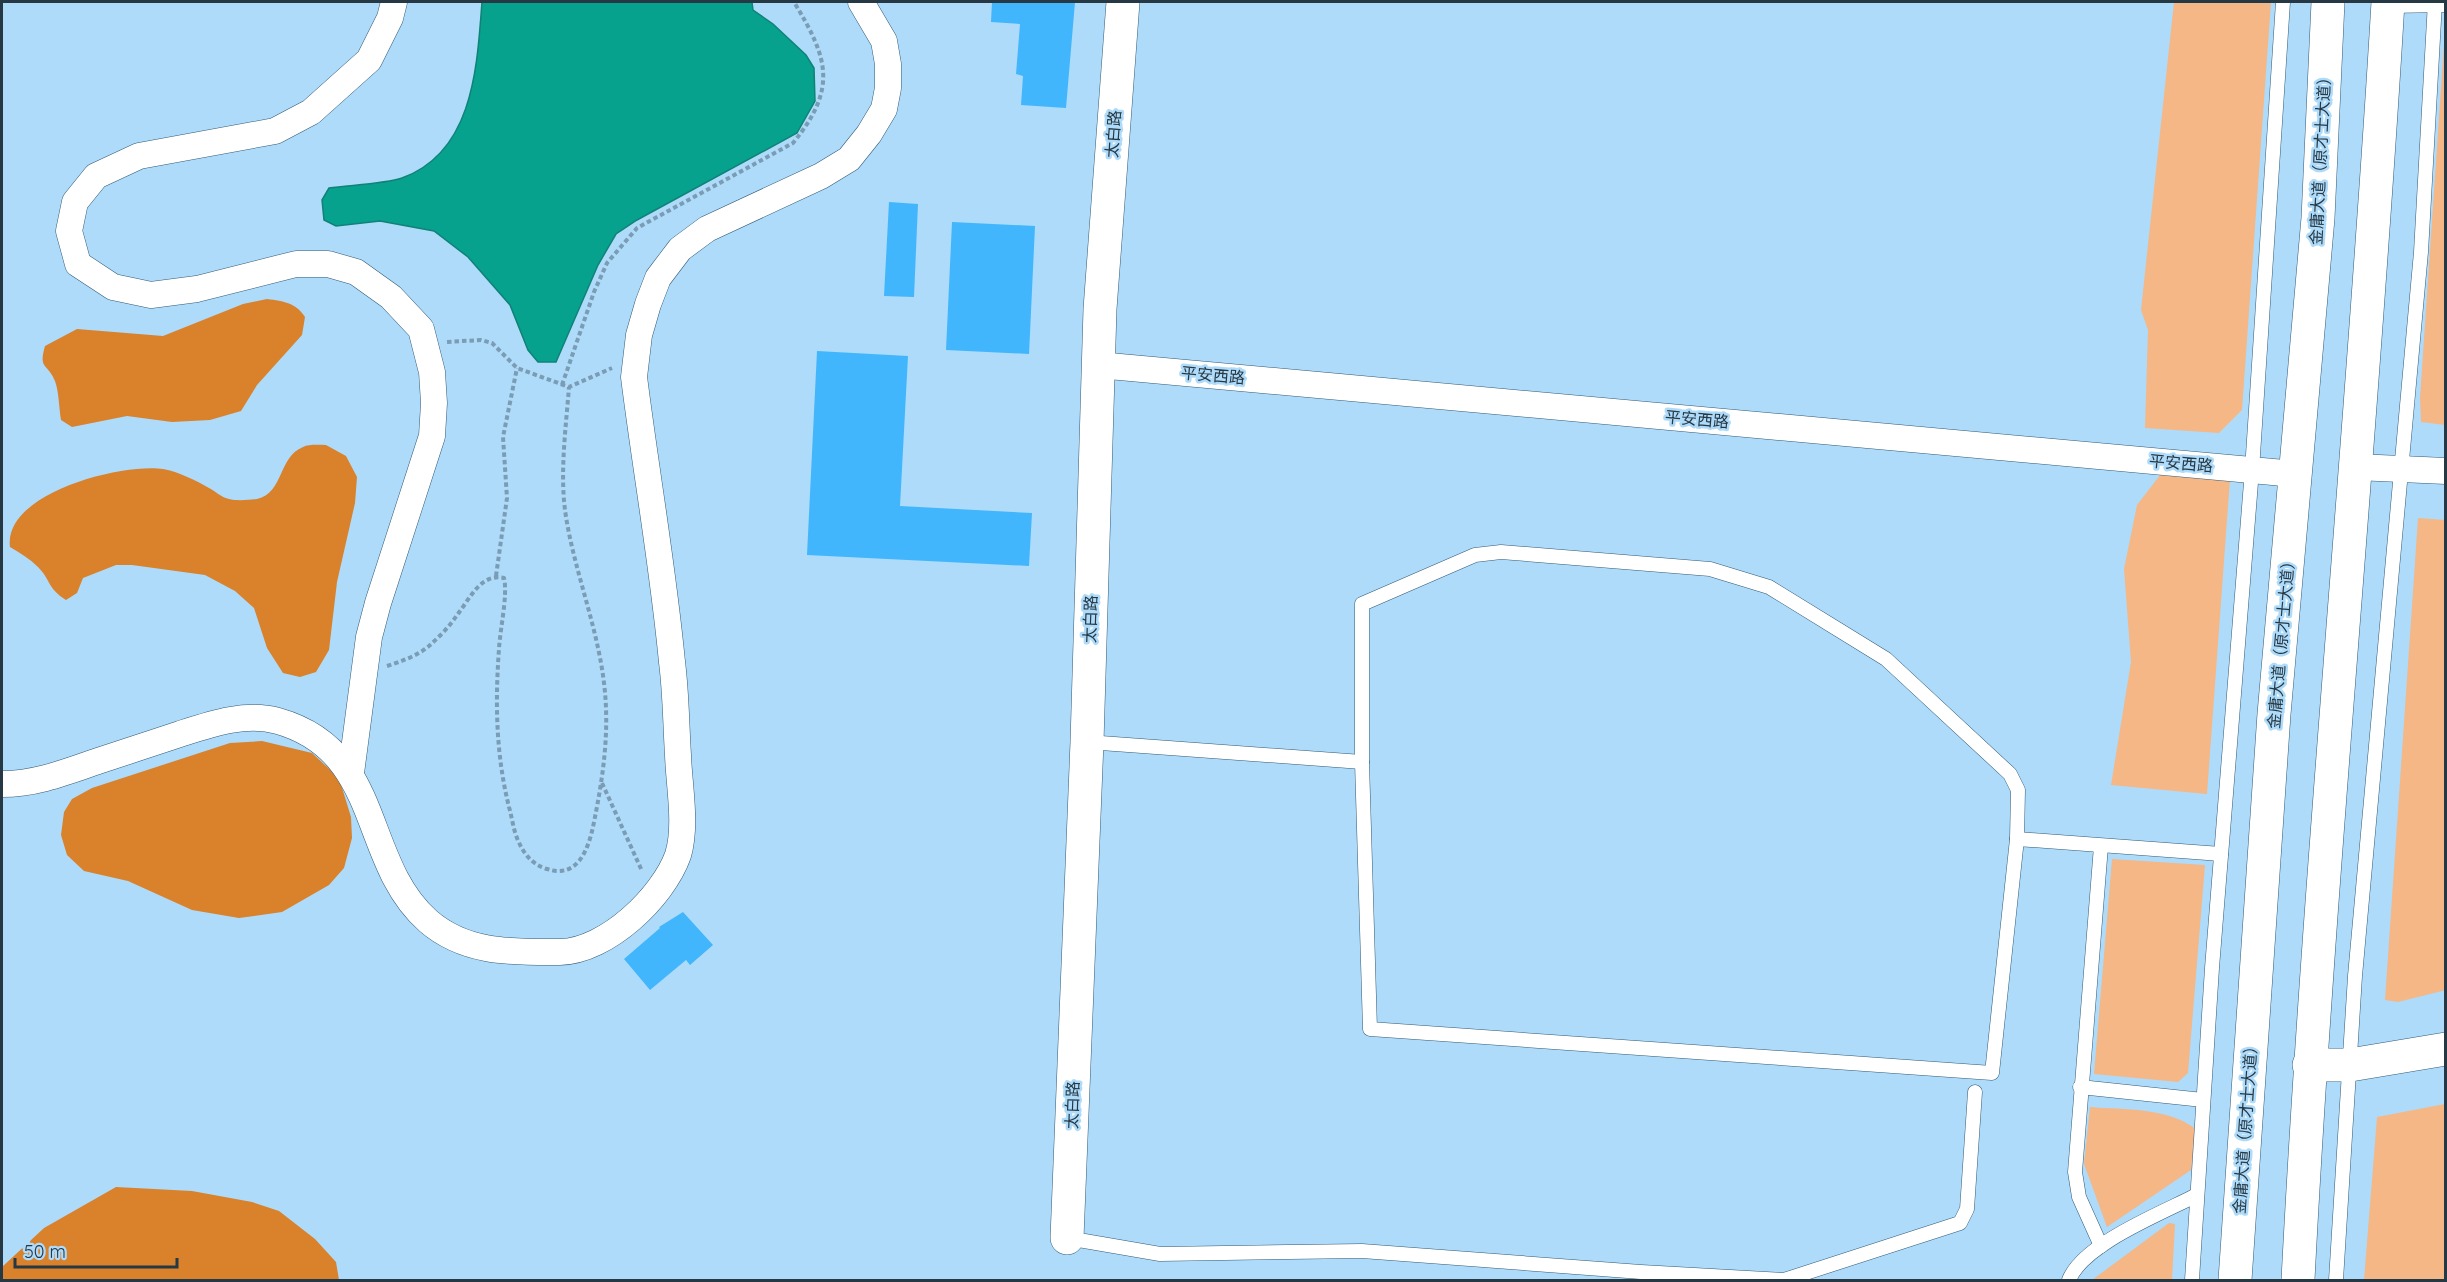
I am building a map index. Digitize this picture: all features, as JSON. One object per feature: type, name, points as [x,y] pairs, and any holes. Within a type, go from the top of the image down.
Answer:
[{"type":"main road","name":"太白路","points":[[1067,1238],[1087,742],[1100,309],[1123,2]]},
{"type":"main road","name":"金庸大道（原才士大道）","points":[[2235,1281],[2273,726],[2318,218],[2328,2]]},
{"type":"main road","points":[[2298,1281],[2309,1065],[2378,177],[2388,4]]},
{"type":"main road","points":[[2309,1065],[2350,1065],[2445,1049]]},
{"type":"street","points":[[351,773],[364,668],[378,603],[432,436],[434,403],[432,372],[422,329],[391,297],[356,272],[328,264],[296,264],[197,289],[151,295],[113,287],[78,264],[69,231],[75,202],[96,176],[139,156],[275,131],[311,112],[369,60],[390,18],[394,2]]},
{"type":"street","points":[[2,784],[42,781],[214,723],[245,718],[275,720],[303,730],[323,743],[351,773],[408,902],[431,924],[469,946],[506,952],[568,951],[597,944],[621,927],[669,874],[679,852],[681,824],[673,663],[634,378],[639,335],[658,278],[680,249],[707,229],[831,171],[849,159],[869,134],[884,109],[888,88],[888,64],[884,41],[861,2]]},
{"type":"street","name":"平安西路","points":[[1098,365],[2295,474]]},
{"type":"street","points":[[2356,466],[2445,471]]},
{"type":"lane","points":[[2192,1281],[2221,854],[2252,470],[2283,2]]},
{"type":"lane","points":[[2336,1281],[2355,976],[2421,252],[2438,4],[2388,4]]},
{"type":"lane","points":[[1501,552],[1710,569],[1769,587],[1886,659],[1921,689],[2010,774],[2018,790],[2018,839],[1992,1073],[1370,1029],[1362,762],[1362,604],[1475,555],[1501,552]]},
{"type":"lane","points":[[1087,742],[1362,762]]},
{"type":"lane","points":[[2018,839],[2221,854]]},
{"type":"lane","points":[[2101,1246],[2079,1197],[2074,1172],[2102,846]]},
{"type":"lane","points":[[2080,1087],[2203,1100]]},
{"type":"lane","points":[[1067,1238],[1160,1254],[1362,1251],[1629,1272],[1772,1280],[1806,1278],[1960,1223],[1967,1209],[1975,1092]]},
{"type":"lane","points":[[2069,1281],[2085,1257],[2101,1246],[2197,1195]]},
{"type":"path","points":[[562,385],[594,292],[607,263],[637,228],[794,143],[810,123],[820,101],[824,76],[823,60],[813,33],[794,2]]},
{"type":"path","points":[[426,347],[445,342],[481,340],[492,343],[517,368],[531,375],[547,377],[569,387],[605,370],[636,362]]},
{"type":"path","points":[[496,576],[507,498],[503,437],[517,368]]},
{"type":"path","points":[[364,668],[411,658],[428,647],[457,616],[484,580],[496,576],[504,578],[507,589],[501,616],[496,687],[497,740],[505,789],[517,837],[527,857],[537,866],[551,870],[567,868],[580,862],[589,844],[602,782],[608,734],[604,682],[599,655],[574,557],[565,507],[565,445],[569,387]]},
{"type":"path","points":[[602,782],[637,864],[656,891]]},
{"type":"shaded area","points":[[482,2],[752,2],[753,10],[773,24],[806,55],[814,68],[815,101],[797,133],[637,220],[616,234],[598,265],[556,362],[538,362],[528,350],[510,305],[468,257],[434,231],[380,221],[336,226],[324,220],[322,200],[329,188],[402,178],[426,166],[444,149],[458,128],[467,104],[478,53]]},
{"type":"shaded area","points":[[2174,2],[2271,2],[2242,410],[2219,433],[2145,428],[2148,330],[2141,310]]},
{"type":"shaded area","points":[[2445,29],[2445,425],[2421,422],[2420,398]]},
{"type":"shaded area","points":[[267,299],[289,304],[301,312],[305,317],[302,335],[257,385],[241,411],[210,420],[172,422],[127,416],[72,427],[61,420],[55,381],[43,363],[45,346],[77,329],[163,336],[243,304]]},
{"type":"shaded area","points":[[308,445],[326,445],[346,456],[357,477],[355,503],[337,582],[329,650],[316,672],[300,677],[283,673],[267,648],[254,608],[235,591],[205,575],[116,565],[83,578],[77,593],[66,600],[55,592],[38,567],[10,547],[13,528],[25,511],[45,497],[95,477],[144,468],[163,469],[193,479],[232,500],[257,499],[272,490],[289,458],[295,452]]},
{"type":"shaded area","points":[[2164,470],[2230,479],[2207,794],[2111,785],[2131,662],[2124,569],[2137,505]]},
{"type":"shaded area","points":[[2418,518],[2445,520],[2446,990],[2398,1002],[2385,1000]]},
{"type":"shaded area","points":[[262,741],[312,753],[339,778],[351,817],[352,838],[344,868],[329,885],[282,912],[239,918],[192,910],[128,881],[84,871],[67,855],[61,835],[64,812],[72,799],[92,788],[230,743]]},
{"type":"shaded area","points":[[2112,859],[2205,865],[2188,1073],[2178,1082],[2094,1074]]},
{"type":"shaded area","points":[[2445,1104],[2445,1280],[2364,1280],[2377,1117]]},
{"type":"shaded area","points":[[2090,1107],[2159,1113],[2196,1129],[2191,1170],[2107,1227],[2084,1164]]},
{"type":"shaded area","points":[[116,1187],[192,1191],[252,1202],[279,1211],[315,1239],[336,1262],[339,1280],[2,1280],[2,1267],[44,1228]]},
{"type":"shaded area","points":[[2169,1223],[2175,1224],[2172,1280],[2092,1280]]},
{"type":"building","points":[[992,2],[1075,2],[1066,108],[1021,105],[1023,76],[1016,74],[1020,24],[991,22]]},
{"type":"building","points":[[889,202],[918,204],[914,297],[884,296]]},
{"type":"building","points":[[952,222],[1035,226],[1029,354],[946,350]]},
{"type":"building","points":[[817,351],[908,356],[900,506],[1032,513],[1029,566],[807,555]]},
{"type":"building","points":[[683,912],[713,945],[690,965],[686,960],[650,990],[624,959],[659,927]]}]
